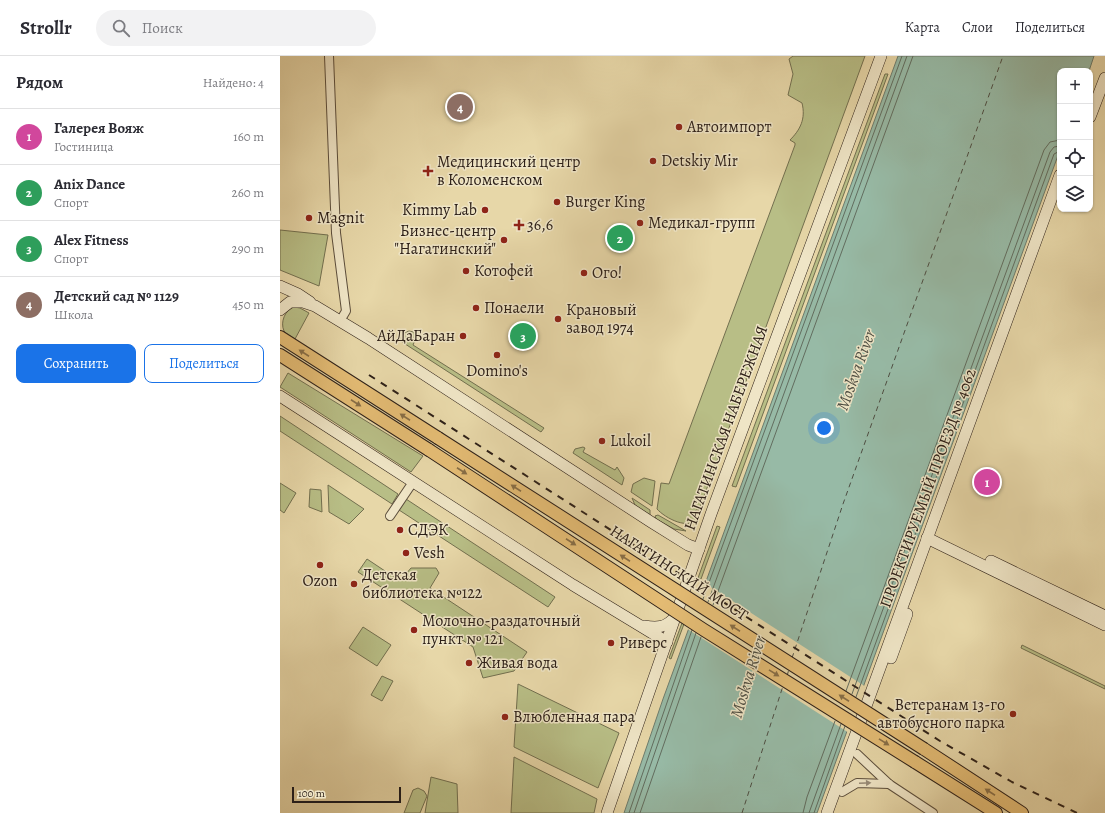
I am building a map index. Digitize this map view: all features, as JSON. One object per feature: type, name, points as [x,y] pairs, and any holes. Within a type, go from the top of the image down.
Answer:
[{"type":"main road","name":"НАГАТИНСКАЯ НАБЕРЕЖНАЯ","points":[[607,813],[698,549],[880,56]]},
{"type":"main road","points":[[1091,104],[1105,76]]},
{"type":"main road","points":[[1093,109],[1105,76]]},
{"type":"main road","name":"ПРОЕКТИРУЕМЫЙ ПРОЕЗД № 4062","points":[[835,813],[931,536],[1059,176]]},
{"type":"main road","name":"ПРОЕКТИРУЕМЫЙ ПРОЕЗД № 4062","points":[[827,813],[1057,205]]},
{"type":"main road","points":[[280,286],[298,294],[651,522],[688,545],[698,549]]},
{"type":"main road","points":[[280,310],[290,302],[304,302],[315,306]]},
{"type":"main road","name":"НАГАТИНСКИЙ МОСТ","points":[[282,337],[1022,813]]},
{"type":"main road","name":"НАГАТИНСКИЙ МОСТ","points":[[280,354],[704,630],[996,813]]},
{"type":"main road","points":[[280,360],[293,362]]},
{"type":"main road","points":[[280,396],[573,585],[667,642]]},
{"type":"main road","points":[[931,536],[1105,616]]},
{"type":"main road","points":[[931,536],[1105,625]]},
{"type":"main road","points":[[640,625],[663,627],[676,615]]},
{"type":"street","points":[[329,56],[336,233],[346,311],[340,321]]},
{"type":"street","points":[[390,516],[413,482]]},
{"type":"street","points":[[856,754],[889,784],[933,813]]},
{"type":"street","points":[[842,792],[857,783],[889,784]]},
{"type":"green space","points":[[793,56],[865,56],[699,510],[696,510],[694,516],[698,518],[694,522],[689,523],[677,522],[657,509],[661,483],[669,484],[795,145],[795,143],[790,140],[797,132],[801,124],[803,119],[803,109],[802,103],[788,95],[793,74],[789,59]]},
{"type":"green space","points":[[885,74],[888,74],[736,487],[732,486]]},
{"type":"green space","points":[[280,230],[328,235],[319,286],[280,270]]},
{"type":"green space","points":[[294,307],[300,308],[309,313],[295,339],[284,331],[283,328],[284,317],[288,311]]},
{"type":"green space","points":[[409,331],[418,333],[413,345],[544,428],[541,432],[399,340],[402,334]]},
{"type":"green space","points":[[288,373],[423,456],[411,472],[280,387]]},
{"type":"green space","points":[[280,416],[398,494],[392,504],[280,431]]},
{"type":"green space","points":[[585,448],[583,452],[615,470],[617,467],[624,478],[622,485],[573,453],[575,449]]},
{"type":"green space","points":[[644,478],[655,481],[652,506],[631,492],[633,484]]},
{"type":"green space","points":[[280,483],[296,493],[284,513],[280,510]]},
{"type":"green space","points":[[328,485],[364,509],[349,524],[329,512]]},
{"type":"green space","points":[[310,489],[321,490],[322,512],[309,507]]},
{"type":"green space","points":[[632,498],[650,510],[650,515],[635,505]]},
{"type":"green space","points":[[406,499],[555,597],[548,607],[399,510]]},
{"type":"green space","points":[[658,515],[686,531],[674,529],[656,519],[655,516]]},
{"type":"green space","points":[[717,526],[720,527],[701,579],[698,578]]},
{"type":"green space","points":[[367,559],[400,581],[411,568],[436,568],[439,573],[430,588],[527,652],[514,671],[483,678],[473,647],[358,572]]},
{"type":"green space","points":[[682,623],[684,624],[671,659],[669,658]]},
{"type":"green space","points":[[363,627],[391,645],[377,666],[349,648]]},
{"type":"green space","points":[[1022,645],[1105,686],[1105,689],[1021,648]]},
{"type":"green space","points":[[382,676],[393,681],[382,701],[371,695]]},
{"type":"green space","points":[[518,684],[619,733],[598,788],[514,747]]},
{"type":"green space","points":[[514,757],[597,799],[594,813],[511,813]]},
{"type":"green space","points":[[431,777],[457,784],[458,813],[425,813]]},
{"type":"green space","points":[[418,788],[424,791],[427,796],[420,813],[404,813],[413,790]]},
{"type":"water","name":"Moskva River","points":[[898,56],[1094,56],[1090,68],[1057,68],[1057,158],[817,813],[624,813],[663,699]]},
{"type":"pier","points":[[703,582],[866,687],[849,733],[686,628]]},
{"type":"ferry route","points":[[792,658],[843,504],[1003,56]]},
{"type":"ferry route","points":[[787,676],[789,669]]},
{"type":"ferry route","points":[[742,813],[783,686]]},
{"type":"railway","points":[[369,375],[940,741],[1012,782],[1077,813]]},
{"type":"place","name":"Детский сад № 1129","points":[[460,107]]},
{"type":"place","name":"Автоимпорт","points":[[679,127]]},
{"type":"place","name":"Detskiy Mir","points":[[653,161]]},
{"type":"place","name":"Медицинский центр в Коломенском","points":[[428,171]]},
{"type":"place","name":"Burger King","points":[[557,202]]},
{"type":"place","name":"Kimmy Lab","points":[[485,210]]},
{"type":"place","name":"Magnit","points":[[309,218]]},
{"type":"place","name":"Медикал-групп","points":[[640,223]]},
{"type":"place","name":"36,6","points":[[519,225]]},
{"type":"place","name":"Anix Dance","points":[[620,238]]},
{"type":"place","name":"Бизнес-центр \"Нагатинский\"","points":[[504,240]]},
{"type":"place","name":"Котофей","points":[[466,271]]},
{"type":"place","name":"Ого!","points":[[584,273]]},
{"type":"place","name":"Понаели","points":[[476,308]]},
{"type":"place","name":"Крановый завод 1974","points":[[558,319]]},
{"type":"place","name":"АйДаБаран","points":[[463,336]]},
{"type":"place","name":"Alex Fitness","points":[[523,336]]},
{"type":"place","name":"Domino's","points":[[497,355]]},
{"type":"place","name":"Lukoil","points":[[602,441]]},
{"type":"place","name":"Галерея Вояж","points":[[987,482]]},
{"type":"place","name":"СДЭК","points":[[400,530]]},
{"type":"place","name":"Vesh","points":[[406,553]]},
{"type":"place","name":"Ozon","points":[[320,565]]},
{"type":"place","name":"Детская библиотека №122","points":[[354,584]]},
{"type":"place","name":"Молочно-раздаточный пункт № 121","points":[[414,630]]},
{"type":"place","name":"Риверс","points":[[611,643]]},
{"type":"place","name":"Живая вода","points":[[469,663]]},
{"type":"place","name":"Ветеранам 13-го автобусного парка","points":[[1013,714]]},
{"type":"place","name":"Влюбленная пара","points":[[505,717]]}]
